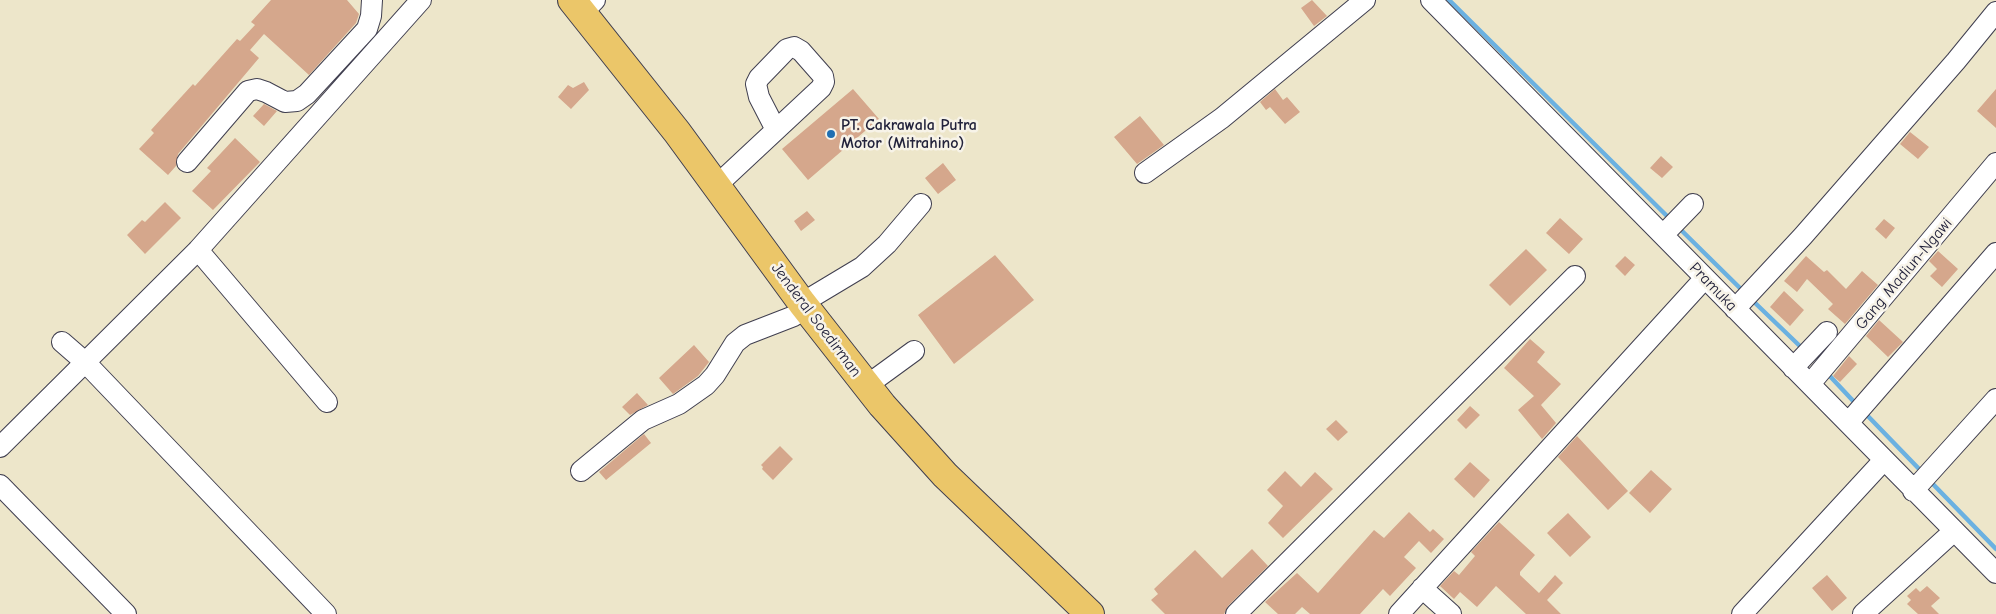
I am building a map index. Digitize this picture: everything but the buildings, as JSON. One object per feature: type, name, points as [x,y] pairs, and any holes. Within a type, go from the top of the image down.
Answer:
[{"type":"highway","name":"Jenderal Soedirman","points":[[552,0],[798,310],[917,446],[1042,570],[1090,614]]},
{"type":"highway","name":"Jenderal Soedirman","points":[[583,4],[716,186],[844,383],[905,456],[1031,581],[1068,614]]},
{"type":"street","points":[[187,162],[248,91],[257,89],[285,102],[297,101],[307,94],[366,29],[371,16],[372,0]]},
{"type":"street","points":[[0,447],[198,250],[421,0]]},
{"type":"street","name":"Pramuka","points":[[1431,0],[1677,220],[1705,278],[1802,359],[1858,413],[1884,460],[1923,481],[1954,531],[1996,573]]},
{"type":"street","points":[[1145,173],[1222,118],[1358,2]]},
{"type":"street","points":[[1737,306],[1804,236],[1950,68],[1996,12]]},
{"type":"street","points":[[716,186],[776,130]]},
{"type":"street","name":"Gang Madiun-Ngawi","points":[[1819,375],[1996,163]]},
{"type":"street","points":[[580,470],[643,420],[679,404],[706,385],[715,375],[734,343],[745,335],[798,310],[862,267],[888,244],[921,204]]},
{"type":"street","points":[[198,250],[327,402]]},
{"type":"street","points":[[1858,413],[1994,255]]},
{"type":"street","points":[[1236,614],[1575,276]]},
{"type":"street","points":[[1399,614],[1705,278]]},
{"type":"street","points":[[1802,359],[1827,332]]},
{"type":"street","points":[[62,342],[85,362],[326,614]]},
{"type":"street","points":[[866,386],[914,351]]},
{"type":"street","points":[[1923,481],[1996,399]]},
{"type":"street","points":[[1742,614],[1884,460]]},
{"type":"street","points":[[0,485],[126,614]]},
{"type":"street","points":[[1862,614],[1954,531]]},
{"type":"street","points":[[1422,588],[1451,614]]},
{"type":"waterway","points":[[1449,0],[1670,219]]},
{"type":"waterway","points":[[1677,226],[1745,293]]},
{"type":"waterway","points":[[1752,300],[1804,350]]},
{"type":"waterway","points":[[1827,373],[1856,404]]},
{"type":"waterway","points":[[1863,411],[1922,472]]},
{"type":"waterway","points":[[1929,480],[1996,549]]},
{"type":"place","name":"PT. Cakrawala Putra Motor (Mitrahino)","points":[[831,134]]}]
